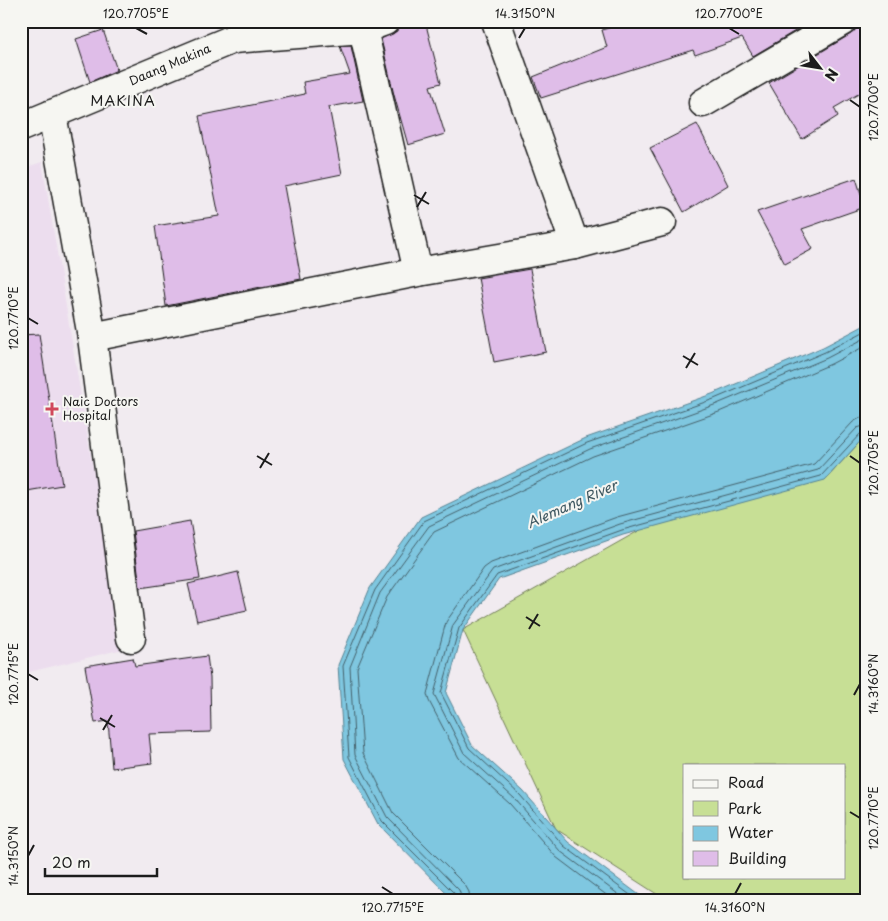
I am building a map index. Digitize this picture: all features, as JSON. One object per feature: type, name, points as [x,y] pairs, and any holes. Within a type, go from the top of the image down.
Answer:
[{"type":"street","name":"Daang Makina","points":[[21,127],[233,39],[260,21]]},
{"type":"street","points":[[496,21],[575,245]]},
{"type":"street","points":[[703,103],[843,21]]},
{"type":"street","points":[[233,39],[374,25],[418,272]]},
{"type":"street","points":[[52,114],[92,337],[131,638]]},
{"type":"street","points":[[92,337],[418,272],[575,245],[662,222]]},
{"type":"shaded area","name":"Naic Doctors Hospital","points":[[42,162],[123,649],[21,674],[21,169]]},
{"type":"green space","points":[[867,434],[867,900],[666,900],[556,829],[463,630],[642,529],[827,478]]},
{"type":"water","name":"Alemang River","points":[[867,324],[867,434],[825,480],[623,535],[499,579],[463,630],[446,693],[472,745],[523,791],[568,842],[646,900],[453,900],[378,824],[344,759],[338,665],[370,588],[421,517],[586,438],[712,394],[823,347]]},
{"type":"building","points":[[400,21],[425,21],[441,83],[430,86],[445,134],[408,145],[381,39],[397,31]]},
{"type":"building","points":[[631,21],[812,21],[753,56],[742,38],[695,55],[693,50],[541,98],[533,77],[607,47],[602,30]]},
{"type":"building","points":[[859,21],[867,21],[867,89],[834,108],[838,116],[802,139],[769,83],[851,34],[856,29]]},
{"type":"building","points":[[103,30],[117,70],[90,82],[76,39]]},
{"type":"building","points":[[340,46],[351,46],[363,101],[329,107],[342,174],[284,186],[301,279],[166,306],[155,226],[219,216],[199,116],[305,94],[303,82],[350,74]]},
{"type":"building","points":[[697,124],[728,185],[684,212],[650,148]]},
{"type":"building","points":[[856,178],[865,207],[802,229],[813,249],[785,264],[757,212]]},
{"type":"building","points":[[530,269],[546,352],[494,362],[478,278]]},
{"type":"building","points":[[39,334],[62,485],[21,492],[21,335]]},
{"type":"building","points":[[190,521],[200,579],[140,588],[133,531]]},
{"type":"building","points":[[238,572],[247,610],[197,621],[188,584]]},
{"type":"building","points":[[207,656],[210,678],[211,732],[149,734],[152,763],[112,768],[108,721],[95,723],[85,666],[133,658],[135,666]]},
{"type":"place","name":"Naic Doctors Hospital","points":[[52,409]]},
{"type":"district","name":"MAKINA","points":[[123,101]]}]
